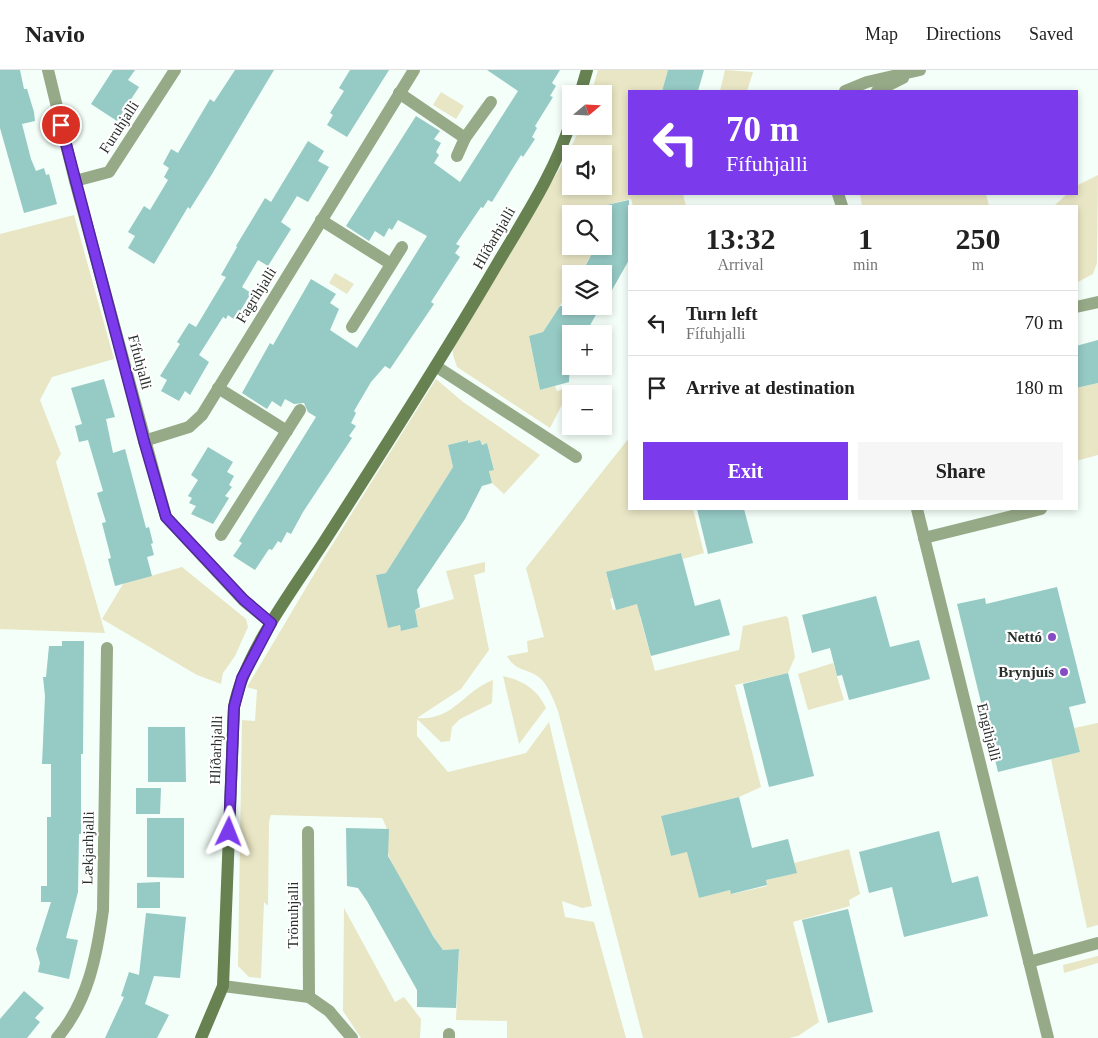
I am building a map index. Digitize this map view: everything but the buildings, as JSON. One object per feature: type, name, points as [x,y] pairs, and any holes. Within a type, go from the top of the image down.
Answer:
[{"type":"street","name":"Fífuhjalli","points":[[48,70],[74,181],[166,517],[244,600],[271,623]]},
{"type":"street","name":"Furuhjalli","points":[[74,181],[109,172],[175,70]]},
{"type":"street","name":"Fagrihjalli","points":[[144,441],[189,427],[202,415],[414,70]]},
{"type":"street","points":[[583,85],[587,70]]},
{"type":"street","points":[[847,90],[867,82],[917,71]]},
{"type":"street","points":[[879,90],[917,71]]},
{"type":"street","points":[[399,93],[465,138]]},
{"type":"street","points":[[457,156],[465,138],[491,102]]},
{"type":"street","name":"Hlíðarhjalli","points":[[202,1038],[223,986],[234,707],[242,678],[271,623],[437,367],[530,208],[567,135]]},
{"type":"street","points":[[322,220],[391,264]]},
{"type":"street","points":[[352,327],[402,247]]},
{"type":"street","points":[[1078,307],[1098,302]]},
{"type":"street","points":[[437,367],[576,458]]},
{"type":"street","points":[[218,388],[288,431]]},
{"type":"street","points":[[222,535],[300,410]]},
{"type":"street","name":"Engihjalli","points":[[917,510],[1048,1038]]},
{"type":"street","points":[[924,538],[1037,510]]},
{"type":"street","name":"Lækjarhjalli","points":[[58,1038],[86,991],[98,952],[103,910],[107,648]]},
{"type":"street","name":"Trönuhjalli","points":[[308,832],[309,997]]},
{"type":"street","points":[[1029,962],[1098,943]]},
{"type":"street","points":[[223,986],[309,997],[329,1011],[352,1038]]},
{"type":"shaded area","points":[[598,70],[668,70],[662,90],[628,90],[628,195],[683,195],[686,205],[633,205],[631,199],[606,205],[562,205],[562,255],[591,255],[585,265],[562,265],[562,302],[543,332],[529,336],[540,390],[555,386],[557,391],[562,390],[562,405],[550,428],[457,367],[453,355],[453,347],[562,165],[562,195],[612,195],[612,145],[572,145],[577,135],[612,135],[612,85],[594,85]]},
{"type":"shaded area","points":[[725,70],[753,72],[747,90],[720,90]]},
{"type":"shaded area","points":[[441,92],[464,106],[456,119],[433,105]]},
{"type":"shaded area","points":[[1098,175],[1097,263],[1093,274],[1078,282],[1078,205],[1055,205],[1066,195],[1078,195],[1078,185]]},
{"type":"shaded area","points":[[860,195],[986,195],[989,205],[862,205]]},
{"type":"shaded area","points":[[74,215],[114,359],[52,377],[40,400],[61,454],[56,462],[105,633],[0,629],[0,234]]},
{"type":"shaded area","points":[[335,273],[354,284],[347,294],[329,283]]},
{"type":"shaded area","points":[[436,379],[463,402],[540,455],[504,494],[492,483],[489,471],[494,469],[487,443],[481,445],[480,440],[468,443],[467,440],[448,445],[453,467],[386,573],[376,575],[402,631],[418,627],[415,610],[454,599],[446,571],[485,562],[485,572],[474,575],[489,650],[461,689],[417,718],[430,718],[440,715],[493,680],[492,703],[460,719],[452,727],[450,741],[441,742],[417,719],[417,736],[448,772],[526,753],[549,722],[592,906],[582,908],[562,901],[565,917],[594,922],[626,1038],[507,1038],[507,1021],[456,1020],[459,949],[443,950],[414,905],[388,854],[387,830],[382,818],[271,815],[269,822],[268,906],[264,902],[261,978],[249,977],[238,966],[242,720],[255,721],[257,690],[247,687],[322,561]]},
{"type":"shaded area","points":[[1098,383],[1098,455],[1078,460],[1078,388]]},
{"type":"shaded area","points":[[628,439],[628,510],[693,510],[704,553],[683,559],[681,553],[606,573],[613,598],[610,599],[613,610],[647,601],[640,617],[655,671],[739,650],[743,626],[786,616],[788,618],[795,657],[788,673],[735,685],[761,787],[739,797],[661,816],[671,856],[704,848],[690,863],[699,898],[730,890],[732,894],[767,886],[766,880],[796,873],[794,863],[849,849],[860,894],[849,900],[850,906],[793,922],[819,1022],[798,1036],[789,1038],[643,1038],[558,711],[550,691],[542,680],[538,676],[519,668],[507,656],[528,652],[527,641],[544,637],[526,568]]},
{"type":"shaded area","points":[[182,567],[246,619],[248,627],[235,656],[223,673],[221,684],[197,675],[102,619],[123,584]]},
{"type":"shaded area","points":[[833,663],[844,700],[808,710],[798,674]]},
{"type":"shaded area","points":[[503,676],[517,680],[529,687],[546,708],[519,744]]},
{"type":"shaded area","points":[[1098,723],[1098,925],[1087,928],[1051,759],[1080,752],[1074,728]]},
{"type":"shaded area","points":[[344,908],[395,1002],[404,997],[421,1019],[420,1038],[361,1038],[343,1011]]},
{"type":"shaded area","points":[[1098,956],[1098,963],[1064,973],[1063,965]]},
{"type":"place","name":"Nettó","points":[[1052,637]]},
{"type":"place","name":"Brynjuís","points":[[1064,672]]},
{"type":"route","points":[[61,125],[74,181],[166,517],[244,600],[271,623],[237,689],[234,707],[229,832]]}]
